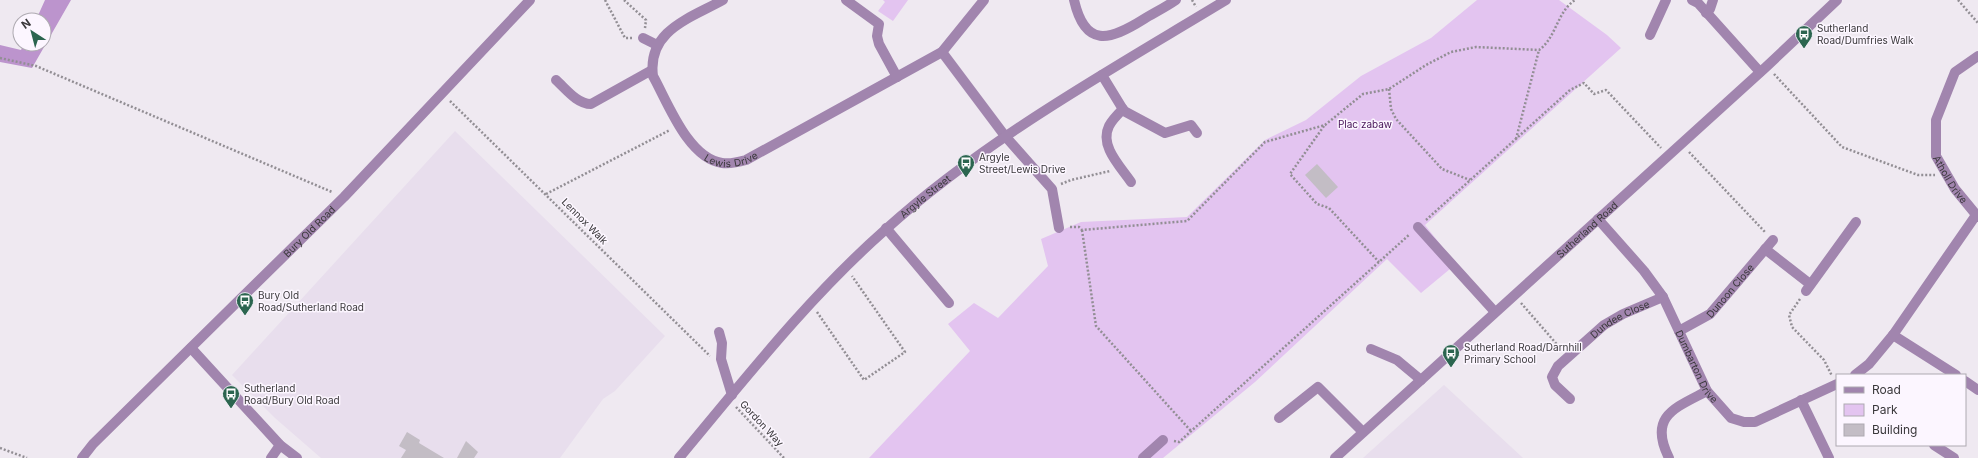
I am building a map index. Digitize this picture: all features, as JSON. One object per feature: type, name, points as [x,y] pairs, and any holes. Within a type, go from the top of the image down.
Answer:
[{"type":"street","name":"Bury Old Road","points":[[82,458],[93,444],[344,197],[530,0]]},
{"type":"street","points":[[556,80],[579,101],[586,104],[592,104],[652,70],[657,45],[664,34],[724,0]]},
{"type":"street","points":[[846,0],[879,24],[877,36],[879,44],[897,77]]},
{"type":"street","name":"Lewis Drive","points":[[652,70],[653,76],[694,148],[708,159],[722,163],[746,160],[942,52],[984,0]]},
{"type":"street","points":[[1074,0],[1078,16],[1084,27],[1091,33],[1110,37],[1126,30],[1176,0]]},
{"type":"street","name":"Argyle Street","points":[[679,458],[730,397],[845,266],[886,228],[937,186],[1005,136],[1226,0]]},
{"type":"street","points":[[1650,35],[1666,0]]},
{"type":"street","points":[[1692,0],[1698,3],[1706,13],[1763,69]]},
{"type":"street","points":[[1706,13],[1710,9],[1713,0]]},
{"type":"street","name":"Sutherland Road","points":[[1338,457],[1363,432],[1681,144],[1837,0]]},
{"type":"street","points":[[643,38],[657,45]]},
{"type":"street","points":[[942,52],[1005,136],[1052,189],[1059,228]]},
{"type":"street","name":"Atholl Drive","points":[[1977,216],[1947,175],[1936,156],[1936,120],[1956,72],[1978,56]]},
{"type":"street","points":[[1102,75],[1123,108],[1165,133],[1192,125],[1197,133]]},
{"type":"street","points":[[1123,108],[1109,126],[1106,140],[1110,152],[1131,182]]},
{"type":"street","points":[[1856,374],[1869,364],[1893,335],[1977,216]]},
{"type":"street","name":"Dumbarton Drive","points":[[1598,219],[1644,271],[1663,297],[1707,391],[1731,418],[1744,422],[1755,422],[1836,384]]},
{"type":"street","points":[[1765,249],[1808,287],[1856,222]]},
{"type":"street","points":[[1418,227],[1495,312]]},
{"type":"street","points":[[886,228],[949,303]]},
{"type":"street","name":"Dunoon Close","points":[[1679,331],[1710,314],[1773,240]]},
{"type":"street","name":"Dundee Close","points":[[1570,399],[1555,385],[1552,377],[1558,366],[1604,325],[1623,314],[1663,297]]},
{"type":"street","points":[[719,332],[722,343],[720,359],[730,397]]},
{"type":"street","points":[[1893,335],[1941,371],[1952,374]]},
{"type":"street","points":[[191,348],[280,444],[297,458]]},
{"type":"street","points":[[1371,349],[1397,360],[1421,380]]},
{"type":"street","points":[[1966,382],[1978,390]]},
{"type":"street","points":[[1278,418],[1318,387],[1363,432]]},
{"type":"street","points":[[1669,458],[1660,436],[1662,425],[1667,415],[1676,408],[1707,391]]},
{"type":"street","points":[[1801,400],[1829,458]]},
{"type":"street","points":[[1143,458],[1163,440]]},
{"type":"street","points":[[271,458],[280,444]]},
{"type":"street","points":[[1936,446],[1954,458]]},
{"type":"path","points":[[605,0],[625,38],[643,38],[646,20],[624,0]]},
{"type":"path","points":[[1379,262],[1329,208],[1317,204],[1290,174],[1325,125],[1363,94],[1389,89],[1426,65],[1451,52],[1476,47],[1539,50],[1546,45],[1568,5],[1576,0]]},
{"type":"path","points":[[1958,0],[1978,23]]},
{"type":"path","points":[[1516,139],[1539,50]]},
{"type":"path","points":[[0,58],[36,66],[344,197]]},
{"type":"path","points":[[1763,69],[1842,147],[1918,175],[1947,175]]},
{"type":"path","points":[[1389,89],[1391,109],[1396,119],[1442,169],[1470,180]]},
{"type":"path","name":"Lennox Walk","points":[[451,100],[708,354]]},
{"type":"path","points":[[546,194],[680,125]]},
{"type":"path","points":[[1059,228],[1079,227],[1082,230],[1187,221],[1265,142],[1325,125]]},
{"type":"path","points":[[1681,144],[1773,240]]},
{"type":"path","points":[[1052,189],[1071,180],[1122,169]]},
{"type":"path","points":[[1082,230],[1096,326],[1192,431]]},
{"type":"path","points":[[810,305],[819,315],[864,380],[905,352],[845,266]]},
{"type":"path","points":[[1808,287],[1789,315],[1792,327],[1824,360],[1836,382]]},
{"type":"path","points":[[1514,296],[1568,357]]},
{"type":"path","name":"Gordon Way","points":[[730,397],[784,458]]},
{"type":"path","points":[[0,448],[27,458]]},
{"type":"shaded area","points":[[45,0],[71,0],[52,33],[52,12],[40,12]]},
{"type":"shaded area","points":[[0,45],[12,48],[12,52],[41,52],[32,68],[0,62]]},
{"type":"shaded area","points":[[455,131],[665,336],[615,391],[603,399],[560,458],[321,458],[275,418],[232,375]]},
{"type":"shaded area","points":[[1444,385],[1523,458],[1363,458]]},
{"type":"green space","points":[[883,0],[908,0],[893,21],[878,11],[885,2]]},
{"type":"green space","name":"Plac zabaw","points":[[1477,0],[1559,0],[1607,35],[1621,48],[1425,225],[1456,264],[1421,293],[1387,259],[1255,382],[1163,458],[869,458],[970,351],[948,324],[974,303],[998,318],[1048,266],[1041,239],[1081,222],[1187,217],[1265,140],[1306,120],[1361,76],[1431,38]]},
{"type":"building","points":[[1317,164],[1338,187],[1326,198],[1305,175]]},
{"type":"building","points":[[407,432],[420,440],[419,443],[444,458],[401,458],[406,450],[399,446]]},
{"type":"building","points":[[466,441],[478,452],[474,458],[457,458]]},
{"type":"place","name":"Sutherland Road/Dumfries Walk","points":[[1804,49]]},
{"type":"place","name":"Argyle Street/Lewis Drive","points":[[966,178]]},
{"type":"place","name":"Bury Old Road/Sutherland Road","points":[[245,316]]},
{"type":"place","name":"Sutherland Road/Darnhill Primary School","points":[[1451,368]]},
{"type":"place","name":"Sutherland Road/Bury Old Road","points":[[231,409]]}]
